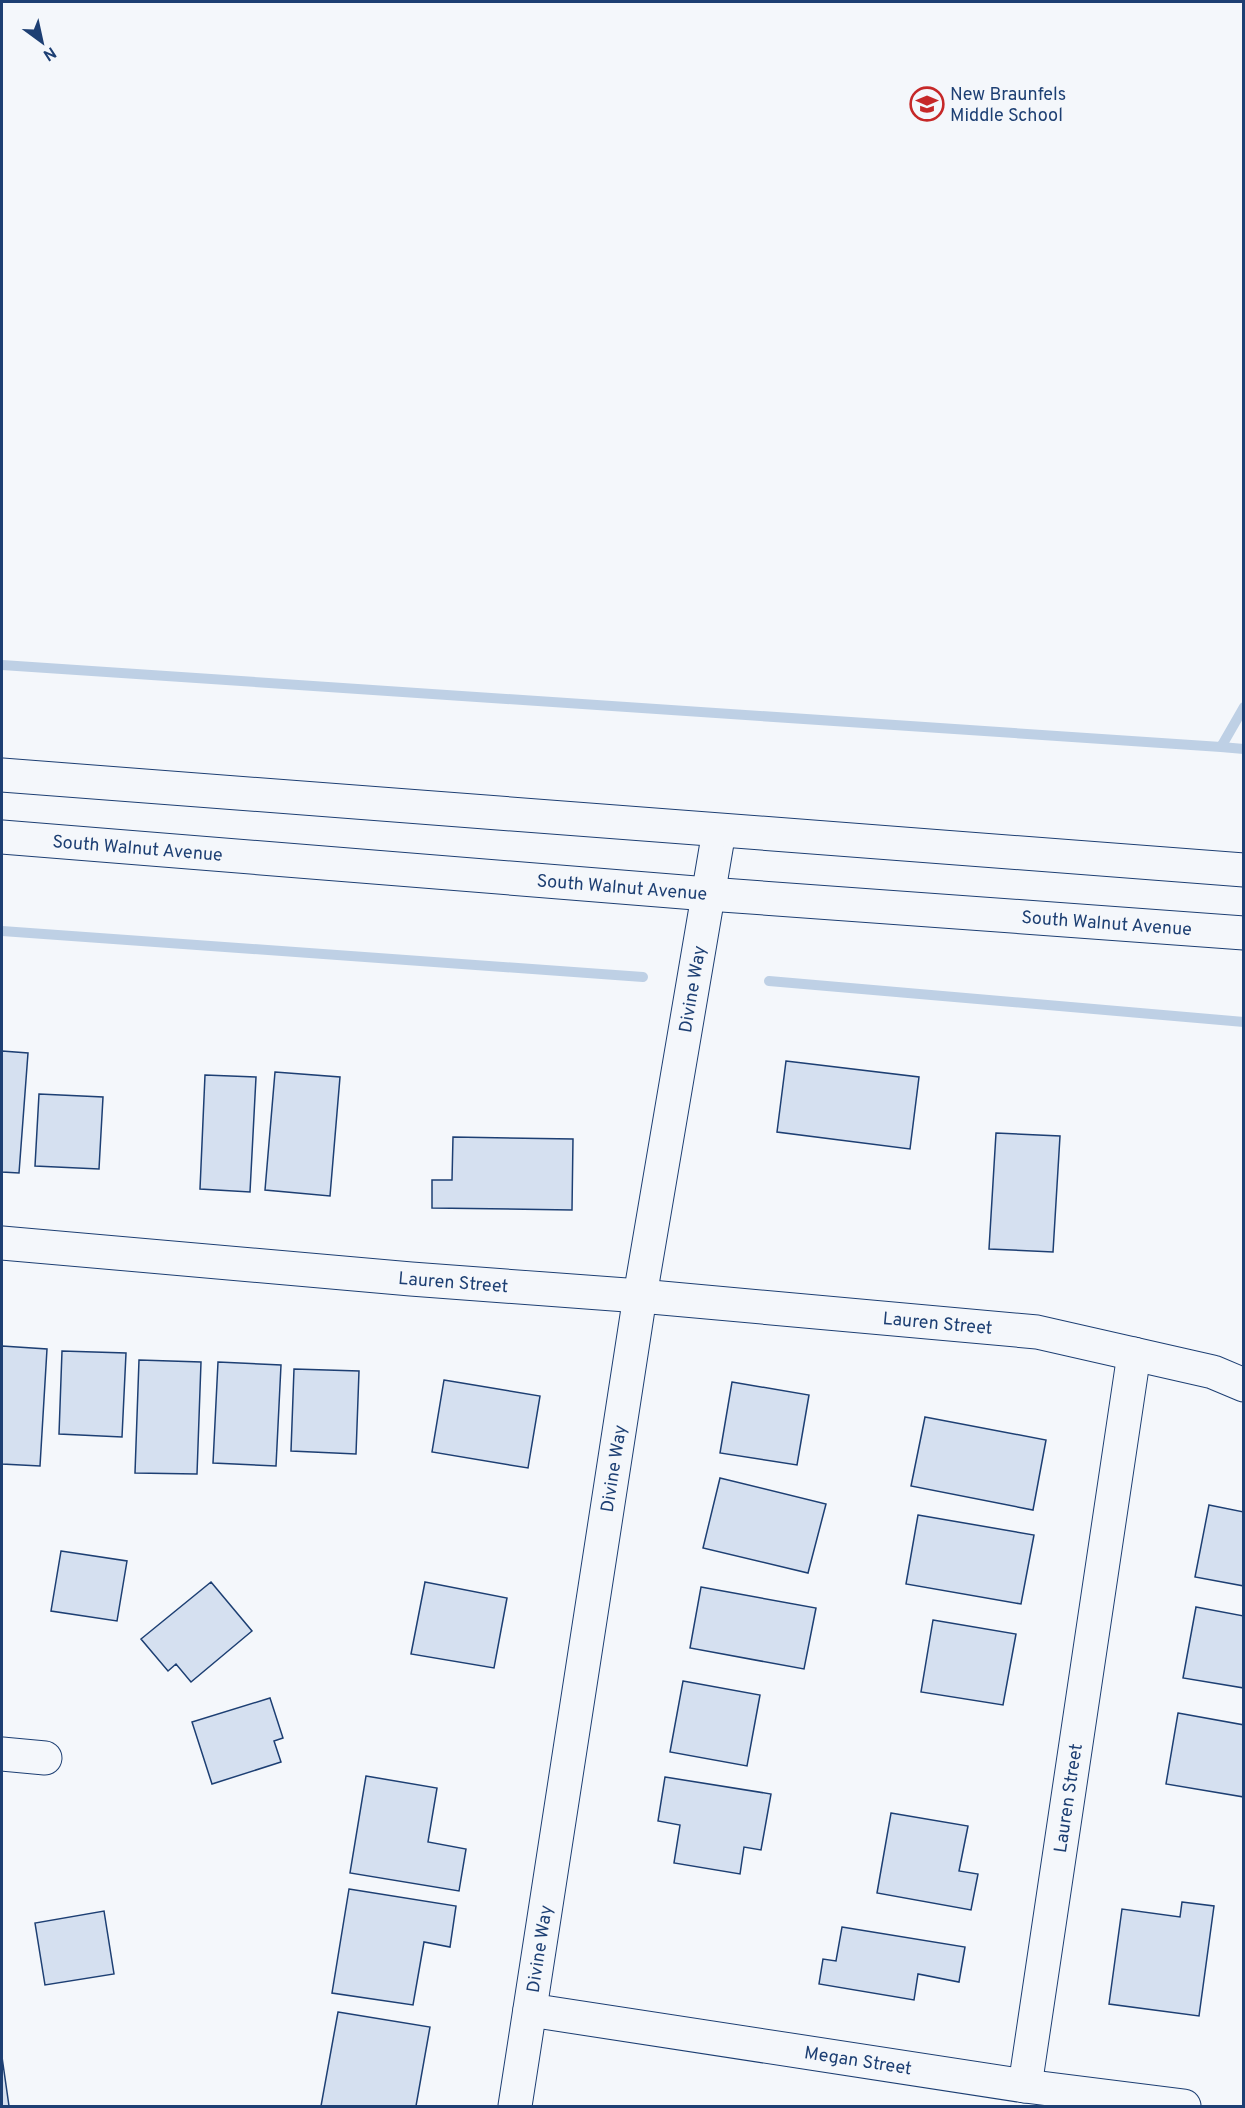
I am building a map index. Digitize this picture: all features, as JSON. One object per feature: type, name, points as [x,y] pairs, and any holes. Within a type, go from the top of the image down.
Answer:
[{"type":"street","points":[[2,775],[1244,870]]},
{"type":"street","name":"Divine Way","points":[[515,2106],[640,1296],[719,831]]},
{"type":"street","name":"South Walnut Avenue","points":[[2,837],[706,908],[1244,933]]},
{"type":"street","name":"Lauren Street","points":[[2,1243],[411,1279],[640,1296],[1037,1332],[1134,1354],[1024,2086]]},
{"type":"street","points":[[1134,1354],[1213,1372],[1244,1385]]},
{"type":"street","points":[[2,1754],[45,1758]]},
{"type":"street","name":"Megan Street","points":[[530,2010],[1024,2086],[1184,2106]]},
{"type":"building","points":[[2,1051],[28,1053],[19,1173],[2,1172]]},
{"type":"building","points":[[786,1061],[919,1077],[910,1149],[777,1132]]},
{"type":"building","points":[[275,1072],[340,1077],[330,1196],[265,1190]]},
{"type":"building","points":[[205,1075],[256,1077],[250,1192],[200,1189]]},
{"type":"building","points":[[39,1094],[103,1097],[99,1169],[35,1166]]},
{"type":"building","points":[[996,1133],[1060,1136],[1053,1252],[989,1249]]},
{"type":"building","points":[[453,1137],[573,1139],[572,1210],[432,1208],[432,1180],[452,1180]]},
{"type":"building","points":[[2,1346],[47,1349],[40,1466],[2,1464]]},
{"type":"building","points":[[62,1351],[126,1353],[122,1437],[59,1434]]},
{"type":"building","points":[[139,1360],[201,1362],[197,1474],[135,1473]]},
{"type":"building","points":[[218,1362],[281,1365],[276,1466],[213,1463]]},
{"type":"building","points":[[294,1369],[359,1371],[356,1454],[291,1451]]},
{"type":"building","points":[[444,1380],[540,1396],[528,1468],[432,1452]]},
{"type":"building","points":[[732,1382],[809,1395],[797,1465],[720,1453]]},
{"type":"building","points":[[925,1417],[1046,1440],[1033,1510],[911,1486]]},
{"type":"building","points":[[720,1478],[826,1504],[808,1573],[703,1548]]},
{"type":"building","points":[[1209,1505],[1244,1512],[1244,1586],[1195,1577]]},
{"type":"building","points":[[918,1515],[1034,1535],[1021,1604],[906,1584]]},
{"type":"building","points":[[61,1551],[127,1561],[117,1621],[51,1611]]},
{"type":"building","points":[[211,1582],[252,1631],[191,1682],[176,1664],[168,1671],[141,1639]]},
{"type":"building","points":[[425,1582],[507,1598],[494,1668],[411,1654]]},
{"type":"building","points":[[701,1587],[816,1608],[804,1669],[690,1648]]},
{"type":"building","points":[[1196,1607],[1244,1616],[1244,1688],[1183,1678]]},
{"type":"building","points":[[933,1620],[1016,1634],[1003,1705],[921,1692]]},
{"type":"building","points":[[683,1681],[760,1695],[747,1766],[670,1752]]},
{"type":"building","points":[[270,1698],[283,1738],[274,1741],[281,1762],[212,1784],[192,1722]]},
{"type":"building","points":[[1178,1713],[1244,1725],[1244,1797],[1166,1784]]},
{"type":"building","points":[[366,1776],[437,1788],[428,1842],[466,1849],[459,1891],[350,1873]]},
{"type":"building","points":[[665,1777],[771,1794],[761,1850],[744,1847],[740,1874],[674,1863],[680,1825],[658,1821]]},
{"type":"building","points":[[891,1813],[968,1826],[959,1871],[978,1874],[971,1910],[877,1893]]},
{"type":"building","points":[[349,1889],[456,1906],[450,1947],[424,1942],[413,2005],[332,1993]]},
{"type":"building","points":[[1182,1902],[1214,1906],[1199,2016],[1109,2004],[1122,1909],[1180,1917]]},
{"type":"building","points":[[104,1911],[114,1974],[45,1985],[35,1923]]},
{"type":"building","points":[[842,1927],[965,1947],[959,1982],[918,1974],[914,2000],[819,1984],[823,1959],[836,1961]]},
{"type":"building","points":[[338,2012],[430,2027],[416,2106],[321,2106]]},
{"type":"building","points":[[2,2057],[9,2106],[2,2106]]},
{"type":"waterway","points":[[2,665],[1221,747],[1244,707]]},
{"type":"waterway","points":[[1221,747],[1244,749]]},
{"type":"waterway","points":[[2,931],[643,977]]},
{"type":"waterway","points":[[769,981],[1244,1022]]},
{"type":"place","name":"New Braunfels Middle School","points":[[927,104]]}]
